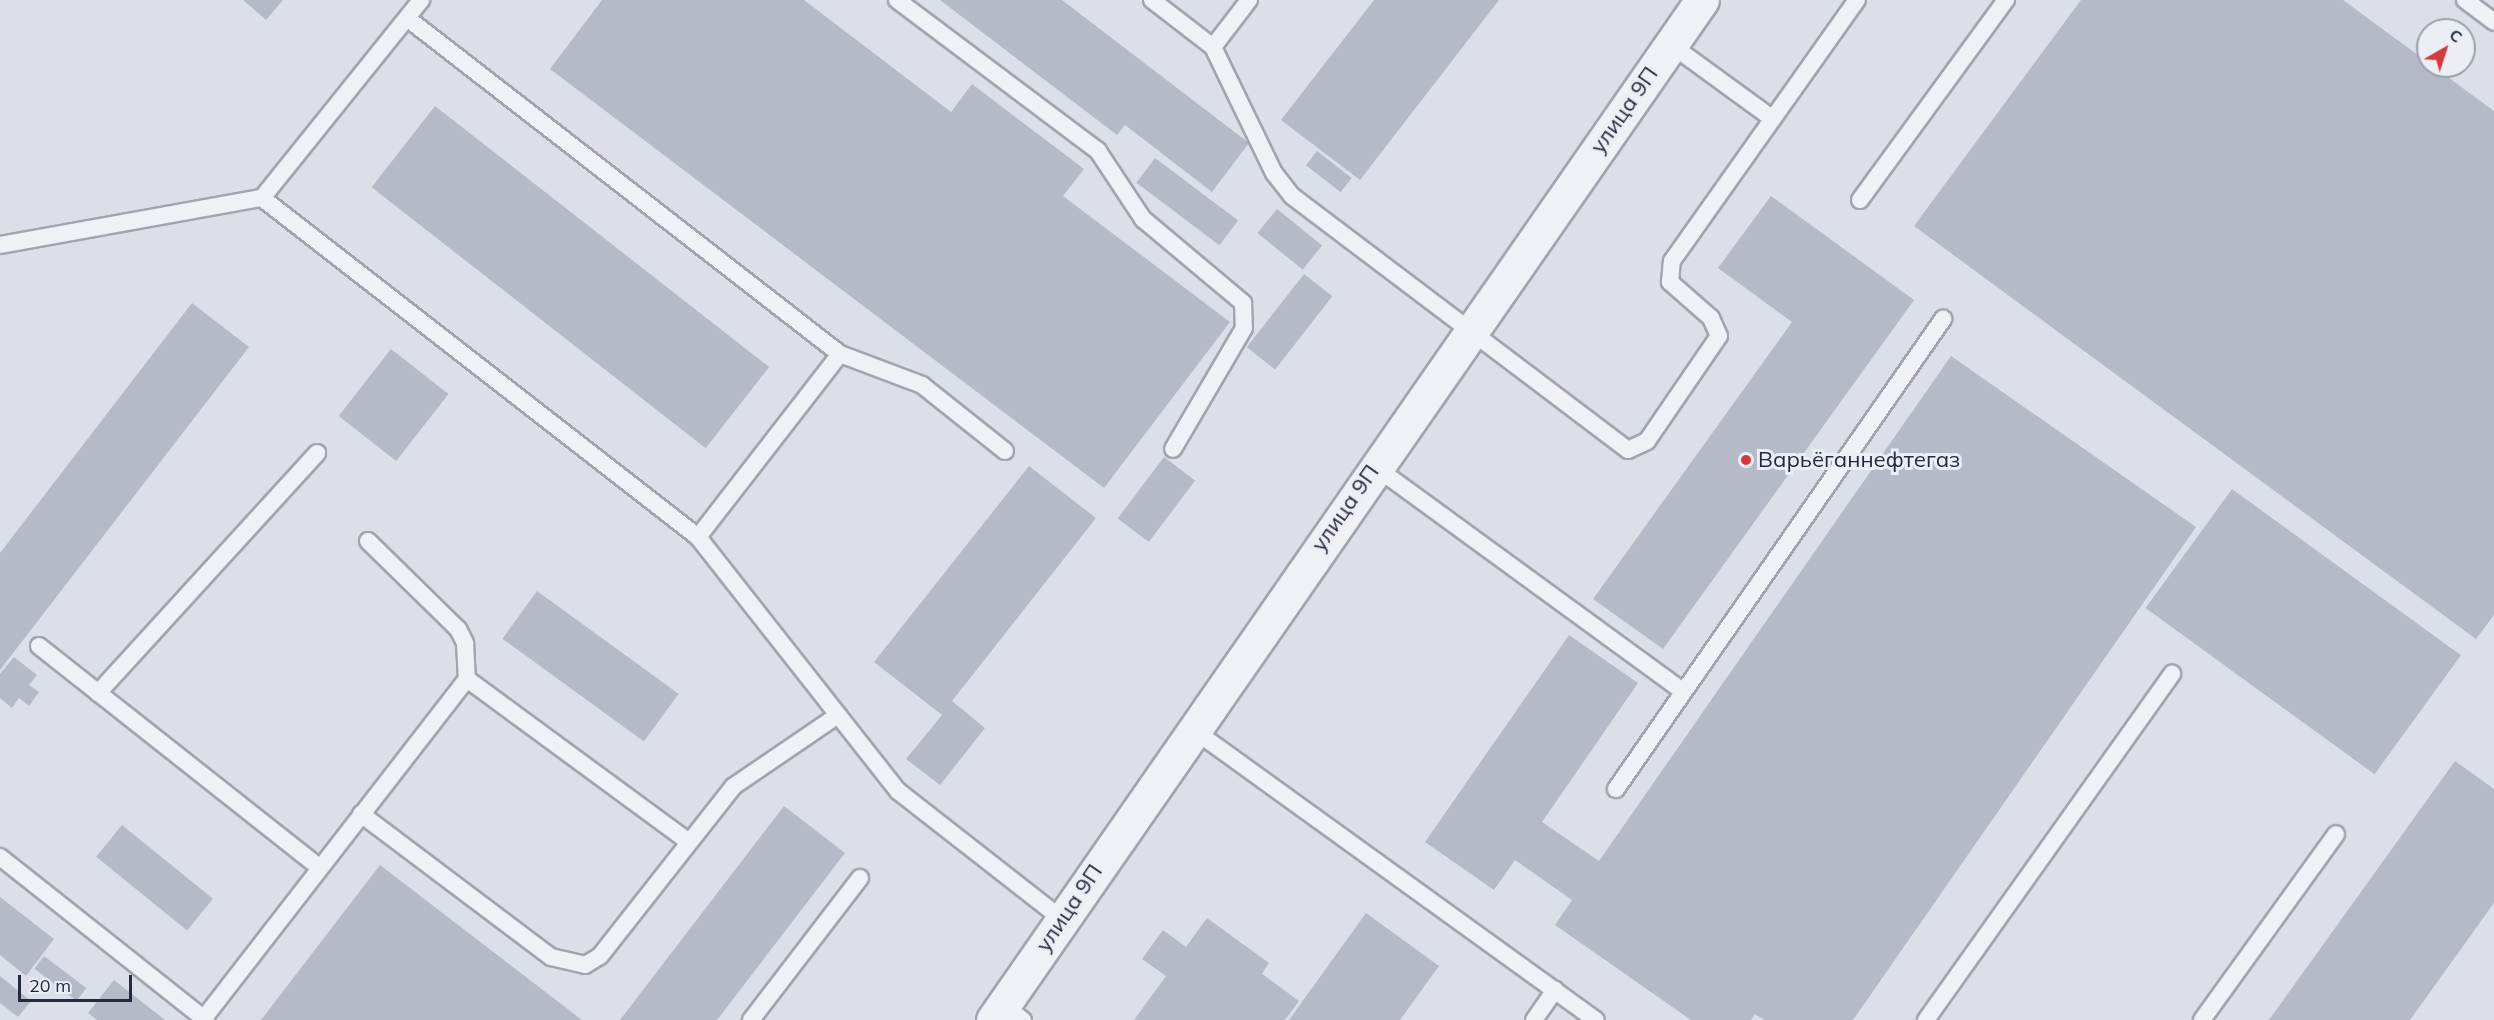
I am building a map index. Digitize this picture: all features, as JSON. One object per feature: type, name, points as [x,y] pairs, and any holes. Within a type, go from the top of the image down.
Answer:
[{"type":"street","name":"улица 9П","points":[[1006,1015],[1062,919],[1191,728],[1702,0]]},
{"type":"lane","points":[[0,245],[262,198],[422,0]]},
{"type":"lane","points":[[897,0],[1098,151],[1143,219],[1243,303],[1244,328],[1173,449]]},
{"type":"lane","points":[[1152,0],[1213,47],[1274,173],[1292,196],[1618,447],[1639,447],[1719,336],[1711,318],[1670,282],[1672,261],[1857,0]]},
{"type":"lane","points":[[1213,47],[1248,0]]},
{"type":"lane","points":[[1860,200],[2006,0]]},
{"type":"lane","points":[[2465,0],[2494,22]]},
{"type":"lane","points":[[407,18],[840,354],[922,384],[1005,451]]},
{"type":"lane","points":[[1670,44],[1773,119]]},
{"type":"lane","points":[[262,198],[698,537],[898,791],[1062,919]]},
{"type":"lane","points":[[1616,789],[1943,319]]},
{"type":"lane","points":[[698,537],[840,354]]},
{"type":"lane","points":[[98,693],[316,453]]},
{"type":"lane","points":[[1374,466],[1683,691]]},
{"type":"lane","points":[[0,856],[205,1019],[361,814],[467,680],[465,643],[458,629],[368,541]]},
{"type":"lane","points":[[39,646],[320,868]]},
{"type":"lane","points":[[1926,1020],[2172,675]]},
{"type":"lane","points":[[467,680],[689,842]]},
{"type":"lane","points":[[361,814],[567,964],[585,965],[600,956],[734,786],[838,715]]},
{"type":"lane","points":[[1191,728],[1596,1020]]},
{"type":"lane","points":[[2202,1020],[2336,834]]},
{"type":"lane","points":[[751,1020],[860,878]]},
{"type":"lane","points":[[1534,1020],[1556,990]]},
{"type":"building","points":[[243,0],[283,0],[266,20]]},
{"type":"building","points":[[602,0],[804,0],[951,112],[972,84],[1084,169],[1063,196],[1230,322],[1104,488],[550,69]]},
{"type":"building","points":[[940,0],[1062,0],[1249,143],[1212,192],[1125,125],[1117,135]]},
{"type":"building","points":[[1374,0],[1499,0],[1360,180],[1281,120]]},
{"type":"building","points":[[2081,0],[2343,0],[2416,54],[2416,78],[2449,78],[2494,111],[2494,615],[2476,639],[1914,226]]},
{"type":"building","points":[[435,106],[769,367],[706,448],[372,187]]},
{"type":"building","points":[[1317,151],[1352,178],[1341,192],[1306,165]]},
{"type":"building","points":[[1155,158],[1238,221],[1219,245],[1136,183]]},
{"type":"building","name":"Варьёганнефтегаз","points":[[1771,196],[1914,300],[1663,649],[1593,599],[1792,322],[1718,268]]},
{"type":"building","points":[[1277,209],[1322,246],[1303,270],[1257,233]]},
{"type":"building","points":[[1304,274],[1332,296],[1275,369],[1247,347]]},
{"type":"building","points":[[192,303],[249,347],[0,670],[0,553]]},
{"type":"building","points":[[391,349],[449,394],[396,461],[339,416]]},
{"type":"building","points":[[1951,356],[2196,527],[1853,1020],[1764,1020],[1755,1014],[1751,1020],[1691,1020],[1555,925],[1572,900],[1515,860],[1494,890],[1425,842],[1569,635],[1638,683],[1542,822],[1599,861]]},
{"type":"building","points":[[1164,457],[1195,480],[1149,542],[1118,518]]},
{"type":"building","points":[[1029,466],[1096,518],[952,701],[985,728],[940,785],[906,759],[942,715],[874,662]]},
{"type":"building","points":[[2232,489],[2461,655],[2375,774],[2146,608]]},
{"type":"building","points":[[537,591],[679,694],[644,742],[502,639]]},
{"type":"building","points":[[14,657],[37,675],[29,685],[39,692],[29,706],[19,698],[12,708],[0,698],[0,674]]},
{"type":"building","points":[[2455,761],[2494,789],[2494,903],[2410,1020],[2269,1020]]},
{"type":"building","points":[[784,806],[845,853],[717,1020],[620,1020]]},
{"type":"building","points":[[122,825],[213,899],[187,930],[96,857]]},
{"type":"building","points":[[380,865],[582,1020],[261,1020]]},
{"type":"building","points":[[0,897],[54,939],[26,976],[0,955]]},
{"type":"building","points":[[1366,913],[1439,966],[1400,1020],[1289,1020]]},
{"type":"building","points":[[1207,918],[1269,963],[1262,974],[1299,1001],[1285,1020],[1134,1020],[1166,976],[1142,959],[1163,930],[1186,947]]},
{"type":"building","points":[[44,956],[86,988],[77,1001],[34,969]]},
{"type":"building","points":[[0,976],[31,1001],[18,1017],[0,1003]]},
{"type":"building","points":[[114,980],[165,1020],[97,1020],[88,1013]]},
{"type":"place","name":"Варьёганнефтегаз","points":[[1746,460]]}]
